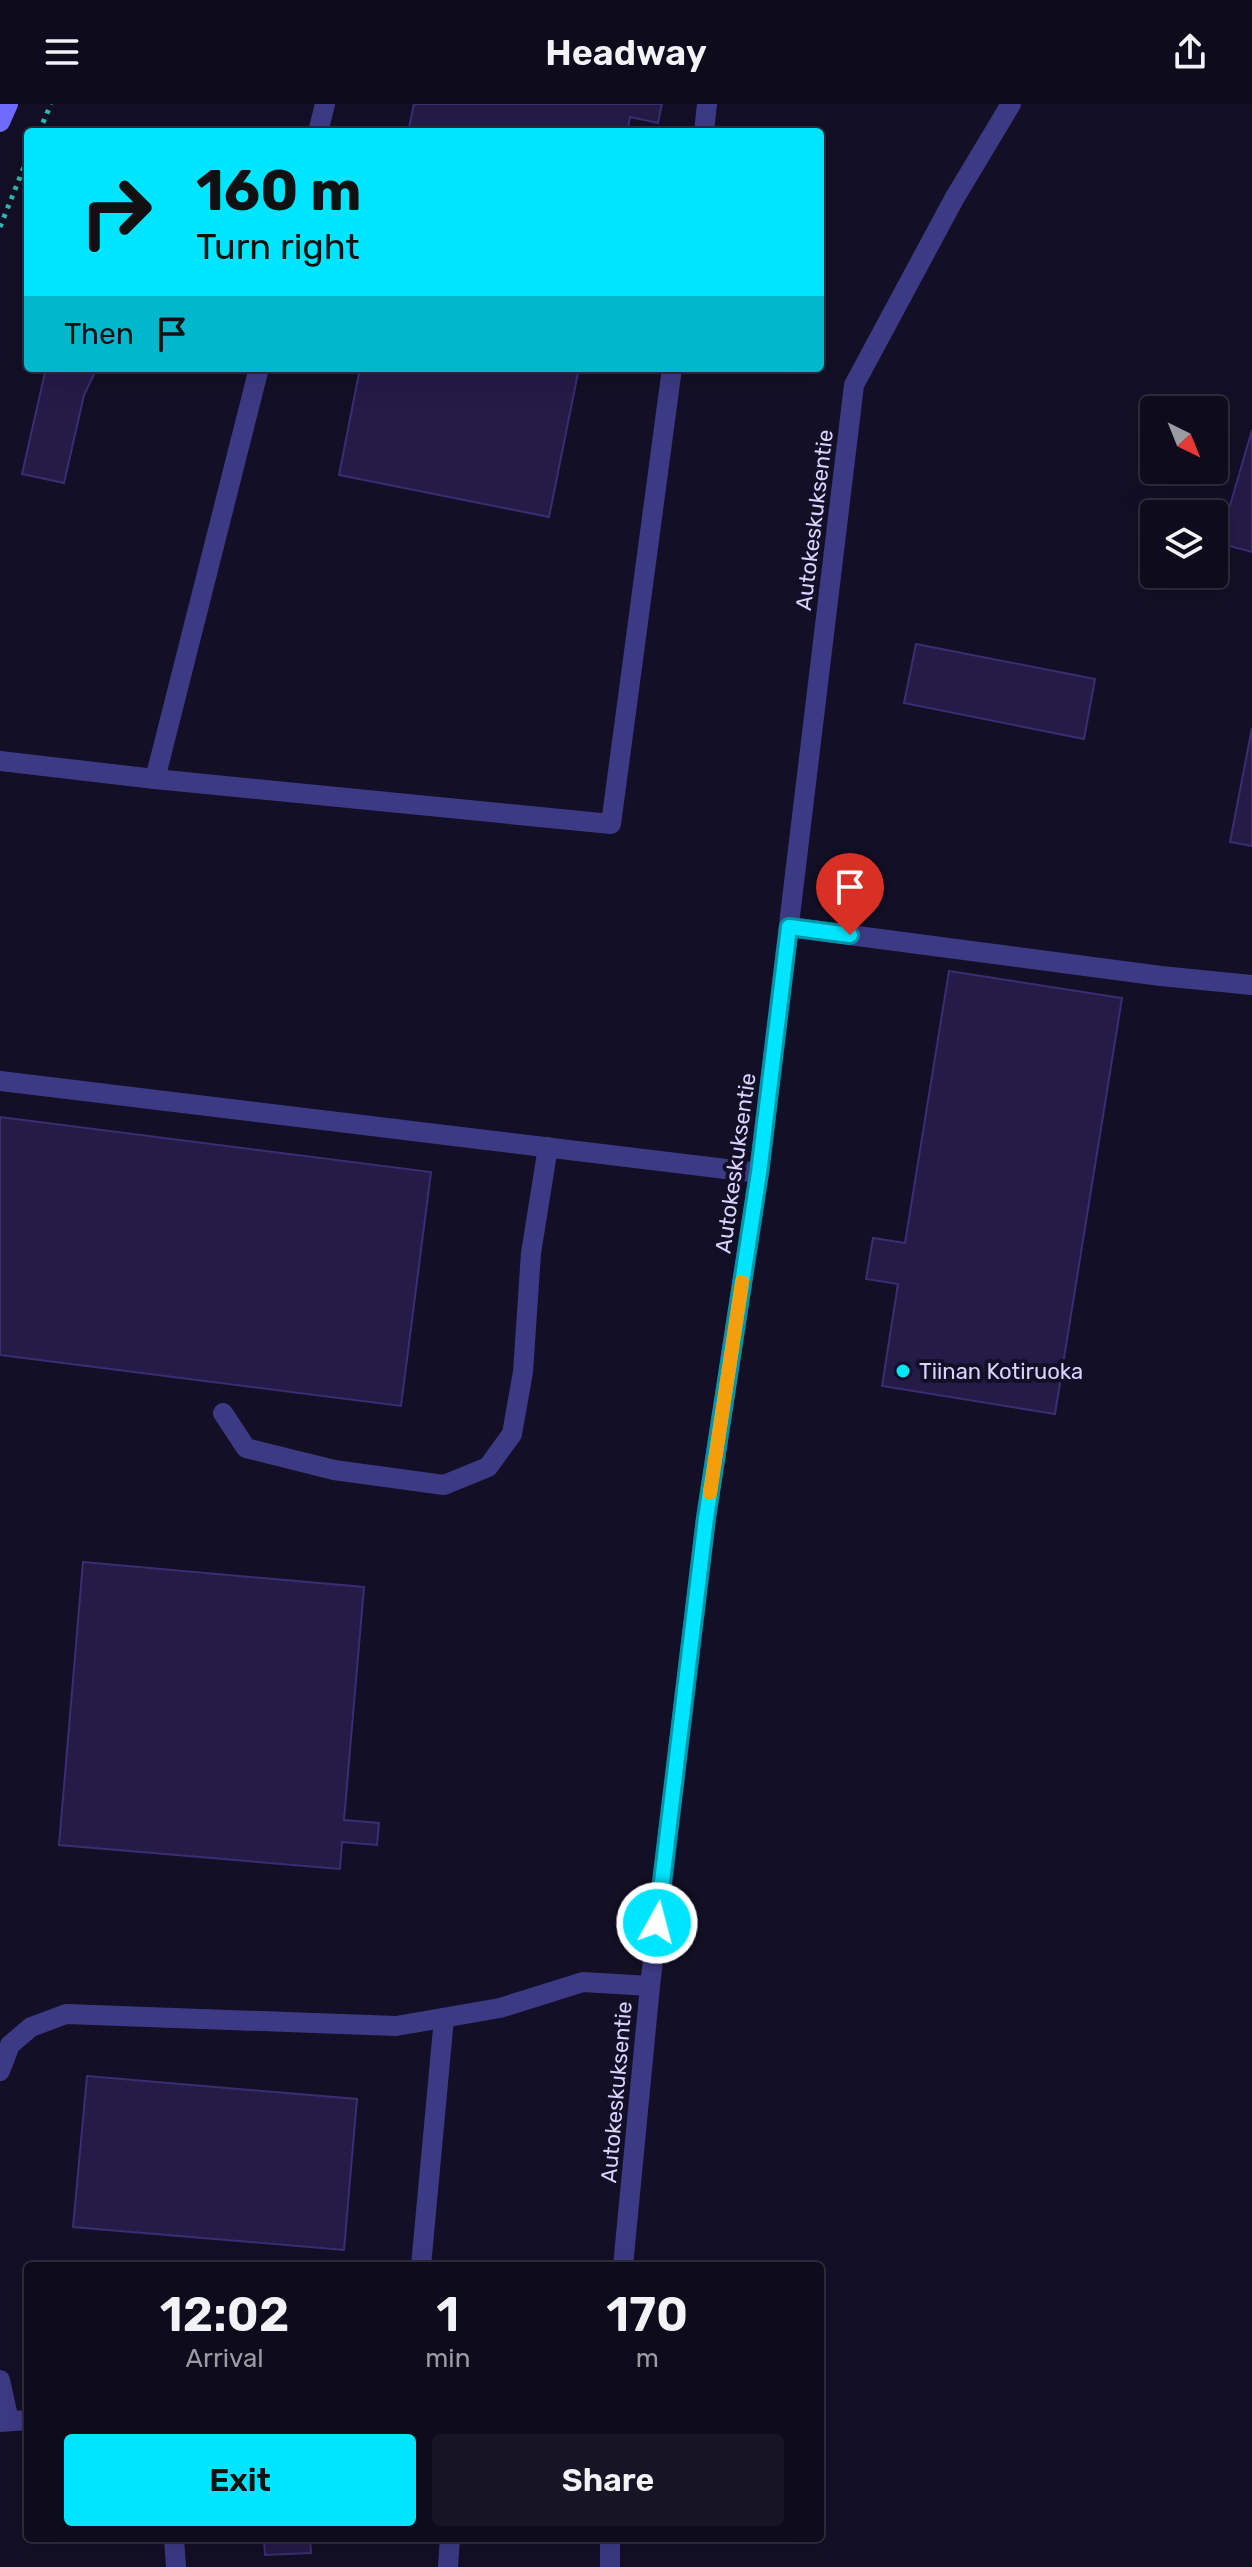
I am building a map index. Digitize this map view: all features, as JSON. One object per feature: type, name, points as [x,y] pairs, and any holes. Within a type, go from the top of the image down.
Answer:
[{"type":"main road","points":[[0,122],[8,104]]},
{"type":"street","points":[[319,128],[325,104]]},
{"type":"street","points":[[704,128],[707,104]]},
{"type":"street","name":"Autokeskuksentie","points":[[623,2262],[650,1986],[706,1518],[759,1173],[854,385],[954,199],[1011,104]]},
{"type":"street","points":[[155,779],[258,372]]},
{"type":"street","points":[[0,761],[611,824],[671,372]]},
{"type":"street","points":[[789,927],[1252,985]]},
{"type":"street","points":[[0,1081],[759,1173]]},
{"type":"street","points":[[223,1413],[246,1448],[334,1470],[444,1485],[488,1467],[512,1434],[523,1372],[531,1253],[548,1147]]},
{"type":"street","points":[[0,2071],[10,2045],[20,2036],[31,2027],[66,2014],[396,2026],[500,2008],[583,1982],[650,1986]]},
{"type":"street","points":[[421,2262],[444,2018]]},
{"type":"street","points":[[0,2380],[12,2421]]},
{"type":"street","points":[[174,2542],[176,2567]]},
{"type":"street","points":[[448,2567],[450,2542]]},
{"type":"street","points":[[610,2542],[610,2567]]},
{"type":"path","points":[[41,128],[51,104]]},
{"type":"path","points":[[0,227],[24,167]]},
{"type":"building","points":[[414,104],[662,104],[658,123],[630,117],[628,128],[409,128]]},
{"type":"building","points":[[45,372],[95,372],[84,395],[64,483],[22,474]]},
{"type":"building","points":[[359,372],[578,372],[549,517],[339,475]]},
{"type":"building","points":[[1252,430],[1252,552],[1228,545],[1228,512]]},
{"type":"building","points":[[916,644],[1095,679],[1084,739],[904,703]]},
{"type":"building","points":[[1252,728],[1252,846],[1230,842]]},
{"type":"building","points":[[949,971],[1122,998],[1055,1414],[882,1386],[898,1284],[866,1279],[873,1238],[905,1243]]},
{"type":"building","points":[[0,1117],[431,1172],[401,1406],[0,1355]]},
{"type":"building","points":[[83,1562],[364,1587],[344,1820],[379,1823],[377,1845],[342,1842],[340,1869],[59,1845]]},
{"type":"building","points":[[87,2076],[357,2099],[344,2250],[73,2227]]},
{"type":"building","points":[[264,2542],[310,2542],[311,2553],[265,2555]]},
{"type":"slow traffic","points":[[710,1493],[742,1282]]},
{"type":"place","name":"Tiinan Kotiruoka","points":[[903,1371]]},
{"type":"route","points":[[657,1923],[706,1518],[759,1173],[789,927],[850,935]]}]
